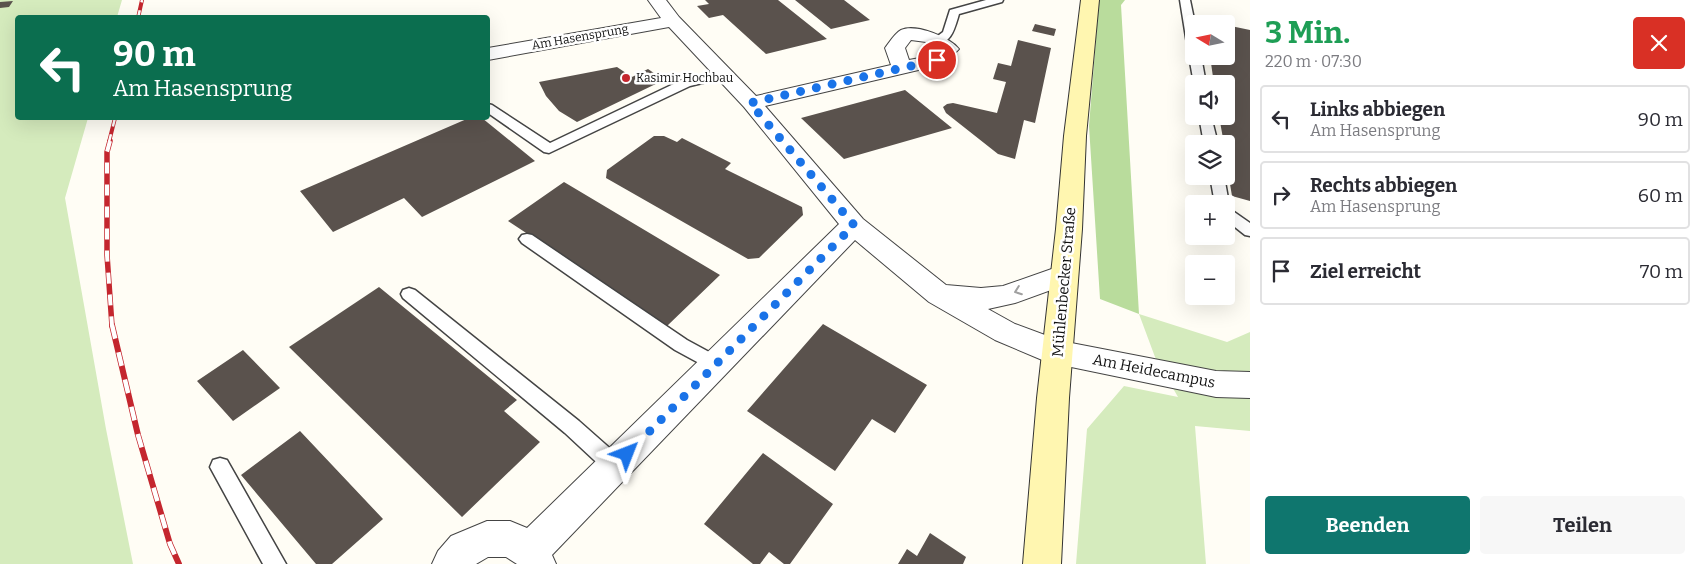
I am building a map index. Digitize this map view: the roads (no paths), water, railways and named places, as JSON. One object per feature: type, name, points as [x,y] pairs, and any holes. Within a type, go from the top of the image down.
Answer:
[{"type":"main road","name":"Mühlenbecker Straße","points":[[1042,564],[1053,398],[1069,229],[1075,136],[1090,0]]},
{"type":"street","points":[[657,0],[673,21],[750,103],[854,225],[939,294],[1005,332],[1058,353]]},
{"type":"street","name":"Am Hasensprung","points":[[490,54],[673,21]]},
{"type":"street","points":[[750,103],[937,60],[949,49],[931,37],[906,34],[894,48],[902,67]]},
{"type":"street","points":[[451,564],[464,549],[487,539],[510,539],[533,558],[614,466],[854,225]]},
{"type":"street","points":[[939,294],[980,299],[1004,296],[1064,275]]},
{"type":"street","name":"Am Heidecampus","points":[[1058,353],[1216,384],[1250,385]]},
{"type":"lane","points":[[937,41],[948,33],[954,12],[998,0]]},
{"type":"lane","points":[[1185,0],[1188,15]]},
{"type":"lane","points":[[490,109],[549,149],[686,83],[723,74]]},
{"type":"lane","points":[[1235,219],[1250,231]]},
{"type":"lane","points":[[527,239],[681,345],[716,364]]},
{"type":"lane","points":[[409,294],[572,427],[614,466]]},
{"type":"lane","points":[[220,467],[275,564]]},
{"type":"railway","points":[[139,15],[142,0]]},
{"type":"railway","points":[[109,142],[114,120]]},
{"type":"railway","points":[[110,141],[107,152],[107,255],[112,326]]},
{"type":"railway","points":[[112,325],[138,435],[170,544],[179,564]]},
{"type":"place","name":"Kasimir Hochbau","points":[[626,78]]}]
